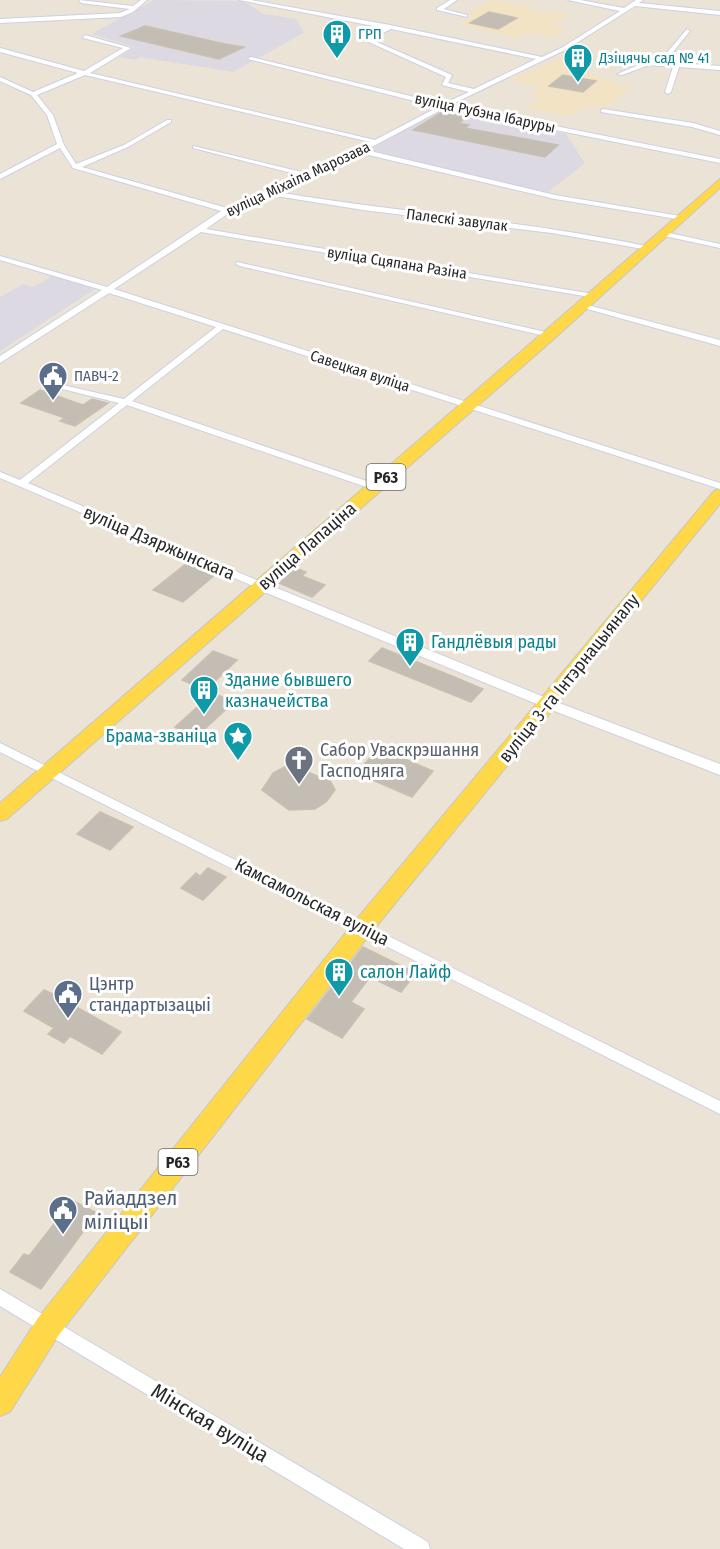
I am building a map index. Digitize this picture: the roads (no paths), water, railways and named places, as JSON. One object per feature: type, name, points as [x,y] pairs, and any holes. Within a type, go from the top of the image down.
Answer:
[{"type":"main road","name":"вуліца Лапаціна","points":[[0,814],[550,335],[720,182]]},
{"type":"main road","name":"вуліца 3-га Інтэрнацыяналу","points":[[0,1402],[48,1327],[363,927],[720,494]]},
{"type":"street","points":[[0,21],[121,15],[143,0]]},
{"type":"street","points":[[242,0],[390,27],[543,59]]},
{"type":"street","points":[[454,0],[439,9],[465,16]]},
{"type":"street","points":[[571,0],[625,10]]},
{"type":"street","points":[[81,1],[133,8]]},
{"type":"street","points":[[637,2],[720,13]]},
{"type":"street","name":"вуліца Міхаіла Марозава","points":[[0,360],[200,230],[227,210],[311,176],[362,151],[473,91],[565,48],[637,2]]},
{"type":"street","points":[[390,27],[365,39],[450,76],[444,84],[473,91]]},
{"type":"street","points":[[662,62],[687,31]]},
{"type":"street","points":[[33,94],[87,72],[129,48],[85,37]]},
{"type":"street","points":[[0,50],[377,142]]},
{"type":"street","name":"вуліца Рубэна Ібаруры","points":[[251,59],[444,106],[720,161]]},
{"type":"street","points":[[620,74],[638,64],[662,62],[720,68]]},
{"type":"street","points":[[668,92],[677,64]]},
{"type":"street","points":[[0,79],[33,94],[50,116],[61,145],[75,167],[227,210]]},
{"type":"street","points":[[603,111],[693,125],[720,133]]},
{"type":"street","points":[[75,167],[126,146],[169,121]]},
{"type":"street","points":[[0,177],[61,145]]},
{"type":"street","points":[[195,147],[311,176]]},
{"type":"street","points":[[362,151],[555,197],[680,218]]},
{"type":"street","name":"Палескі завулак","points":[[268,193],[326,204],[508,226],[646,248]]},
{"type":"street","name":"вуліца Сцяпана Разіна","points":[[200,230],[588,301],[720,343]]},
{"type":"street","points":[[663,233],[720,246]]},
{"type":"street","name":"Савецкая вуліца","points":[[0,258],[109,290],[720,486]]},
{"type":"street","points":[[240,264],[550,335]]},
{"type":"street","points":[[21,484],[221,327]]},
{"type":"street","points":[[62,386],[126,402],[375,487]]},
{"type":"street","name":"вуліца Дзяржынскага","points":[[0,475],[549,704],[720,769]]},
{"type":"street","name":"Камсамольская вуліца","points":[[0,747],[363,927],[604,1052],[720,1108]]},
{"type":"street","name":"Мінская вуліца","points":[[0,1297],[421,1549]]},
{"type":"place","name":"ГРП","points":[[337,60]]},
{"type":"place","name":"Дзіцячы сад № 41","points":[[578,84]]},
{"type":"place","name":"ПАВЧ-2","points":[[53,402]]},
{"type":"place","name":"Гандлёвыя рады","points":[[410,668]]},
{"type":"place","name":"Здание бывшего казначейства","points":[[204,716]]},
{"type":"place","name":"Брама-званіца","points":[[238,762]]},
{"type":"place","name":"Сабор Уваскрэшання Гасподняга","points":[[299,786]]},
{"type":"place","name":"салон Лайф","points":[[339,998]]},
{"type":"place","name":"Цэнтр стандартызацыі","points":[[68,1020]]},
{"type":"place","name":"Райаддзел міліцыі","points":[[63,1236]]}]
